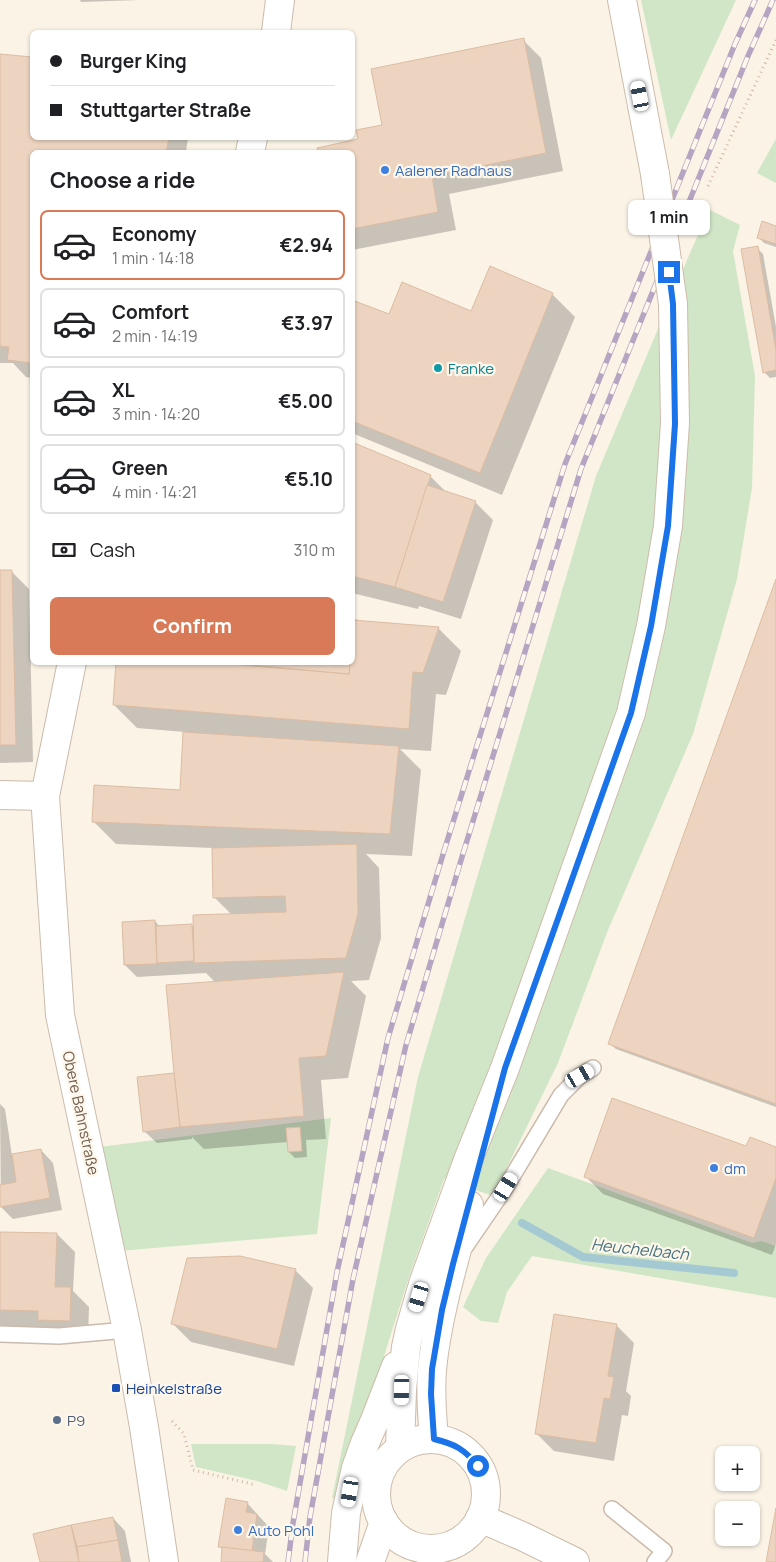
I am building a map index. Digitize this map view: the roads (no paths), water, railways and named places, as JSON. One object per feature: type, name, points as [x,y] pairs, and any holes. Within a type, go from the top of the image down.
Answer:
[{"type":"main road","points":[[276,30],[280,0]]},
{"type":"main road","points":[[342,1562],[346,1513],[356,1468],[410,1329],[428,1271],[468,1160],[505,1068],[631,713],[651,626],[668,526],[675,424],[673,304],[655,174],[622,0]]},
{"type":"main road","name":"Obere Bahnstraße","points":[[71,665],[45,796],[60,1015],[127,1330],[144,1427],[164,1562]]},
{"type":"main road","points":[[0,795],[45,796]]},
{"type":"main road","points":[[434,1439],[431,1394],[432,1369],[442,1310],[505,1068]]},
{"type":"main road","points":[[400,1448],[404,1366],[410,1329]]},
{"type":"main road","points":[[434,1439],[459,1447],[478,1466],[484,1482],[485,1500],[480,1518],[470,1532],[456,1543],[416,1555],[384,1522],[377,1507],[376,1490],[379,1474],[388,1460],[400,1448],[416,1441],[434,1439]]},
{"type":"main road","points":[[480,1518],[575,1562]]},
{"type":"main road","points":[[370,1562],[384,1522]]},
{"type":"lane","points":[[453,1264],[506,1187],[561,1095],[580,1076],[593,1068]]},
{"type":"lane","points":[[0,1334],[59,1336],[127,1330]]},
{"type":"lane","points":[[612,1509],[664,1551],[655,1562]]},
{"type":"waterway","name":"Heuchelbach","points":[[522,1223],[583,1257],[734,1273]]},
{"type":"railway","points":[[288,1562],[293,1523],[337,1272],[388,1038],[444,851],[565,464],[735,44],[755,0]]},
{"type":"railway","points":[[305,1562],[310,1517],[353,1279],[406,1045],[462,857],[581,469],[748,56],[773,0]]},
{"type":"place","name":"Aalener Radhaus","points":[[385,170]]},
{"type":"place","name":"Franke","points":[[438,368]]},
{"type":"place","name":"dm","points":[[714,1168]]},
{"type":"place","name":"Heinkelstraße","points":[[116,1388]]},
{"type":"place","name":"P9","points":[[57,1420]]},
{"type":"place","name":"Auto Pohl","points":[[238,1530]]}]
